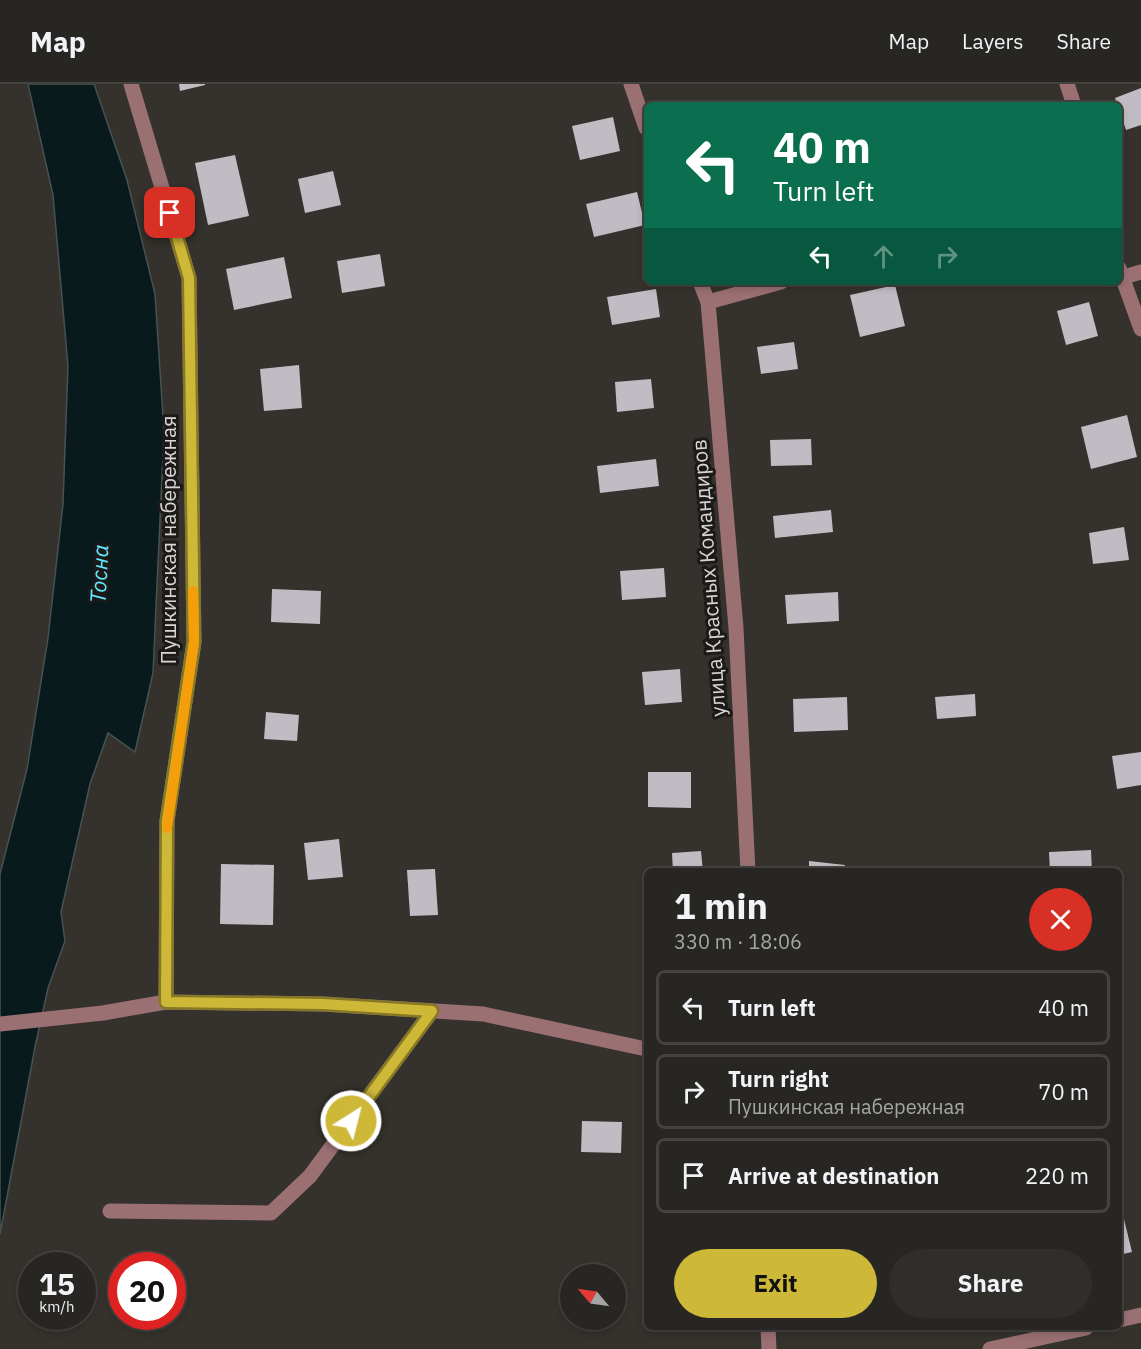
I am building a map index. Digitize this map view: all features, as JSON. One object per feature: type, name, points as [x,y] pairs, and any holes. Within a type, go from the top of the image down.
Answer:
[{"type":"street","name":"Пушкинская набережная","points":[[131,84],[189,278],[194,642],[167,821],[166,1002]]},
{"type":"street","points":[[631,84],[644,122]]},
{"type":"street","points":[[1067,84],[1073,102]]},
{"type":"street","points":[[1122,273],[1141,272]]},
{"type":"street","points":[[1122,278],[1141,329]]},
{"type":"street","name":"улица Красных Командиров","points":[[701,285],[708,302],[736,628],[748,868]]},
{"type":"street","points":[[708,302],[770,285]]},
{"type":"street","points":[[0,1024],[103,1013],[166,1002],[323,1004],[483,1014],[644,1049]]},
{"type":"street","points":[[110,1211],[271,1213],[310,1176],[432,1011]]},
{"type":"street","points":[[1122,1319],[1141,1315]]},
{"type":"street","points":[[768,1330],[769,1349]]},
{"type":"street","points":[[990,1349],[1077,1330]]},
{"type":"water","name":"Тосна","points":[[28,84],[94,84],[127,180],[155,294],[164,432],[153,673],[135,752],[108,733],[90,784],[61,912],[65,941],[48,988],[0,1234],[0,874],[27,769],[48,638],[63,504],[68,366],[53,195]]},
{"type":"building","points":[[179,84],[205,84],[205,85],[180,91]]},
{"type":"building","points":[[1141,88],[1141,125],[1126,130],[1122,118],[1122,102],[1116,102],[1115,98]]},
{"type":"building","points":[[613,117],[620,151],[580,160],[572,126]]},
{"type":"building","points":[[235,155],[249,216],[208,225],[195,163]]},
{"type":"building","points":[[333,171],[341,205],[305,213],[298,179]]},
{"type":"building","points":[[637,192],[644,225],[594,237],[586,204]]},
{"type":"building","points":[[380,254],[385,286],[342,293],[337,261]]},
{"type":"building","points":[[284,257],[292,298],[234,310],[226,269]]},
{"type":"building","points":[[895,285],[905,326],[860,337],[850,295]]},
{"type":"building","points":[[656,289],[660,317],[612,325],[607,297]]},
{"type":"building","points":[[1089,302],[1098,336],[1066,345],[1057,311]]},
{"type":"building","points":[[794,342],[798,369],[761,374],[757,347]]},
{"type":"building","points":[[299,365],[302,408],[264,411],[260,369]]},
{"type":"building","points":[[651,379],[654,408],[617,412],[615,382]]},
{"type":"building","points":[[1127,415],[1137,457],[1091,469],[1081,427]]},
{"type":"building","points":[[811,439],[812,465],[771,466],[770,440]]},
{"type":"building","points":[[656,459],[659,486],[600,493],[597,466]]},
{"type":"building","points":[[831,510],[833,532],[775,538],[773,516]]},
{"type":"building","points":[[1124,527],[1129,560],[1093,564],[1089,533]]},
{"type":"building","points":[[664,568],[666,597],[622,600],[620,571]]},
{"type":"building","points":[[272,589],[321,591],[320,624],[271,622]]},
{"type":"building","points":[[838,592],[839,621],[787,624],[785,595]]},
{"type":"building","points":[[680,669],[682,702],[645,705],[642,672]]},
{"type":"building","points":[[975,694],[976,716],[937,719],[935,697]]},
{"type":"building","points":[[847,697],[848,730],[794,732],[793,699]]},
{"type":"building","points":[[266,712],[299,715],[297,741],[264,739]]},
{"type":"building","points":[[1141,752],[1141,785],[1117,789],[1112,756]]},
{"type":"building","points":[[648,772],[691,772],[691,808],[648,807]]},
{"type":"building","points":[[339,839],[343,877],[308,880],[304,843]]},
{"type":"building","points":[[1091,850],[1092,868],[1050,868],[1049,852]]},
{"type":"building","points":[[701,851],[703,868],[673,868],[672,853]]},
{"type":"building","points":[[809,861],[845,865],[845,868],[809,868]]},
{"type":"building","points":[[221,864],[274,865],[273,925],[220,924]]},
{"type":"building","points":[[435,869],[438,915],[410,916],[407,870]]},
{"type":"building","points":[[582,1121],[622,1122],[621,1153],[581,1152]]},
{"type":"building","points":[[1122,1211],[1132,1252],[1122,1254]]},
{"type":"slow traffic","points":[[167,828],[194,642],[193,591]]},
{"type":"route","points":[[170,213],[189,278],[194,642],[167,821],[166,1002],[323,1004],[432,1011],[351,1121]]}]
